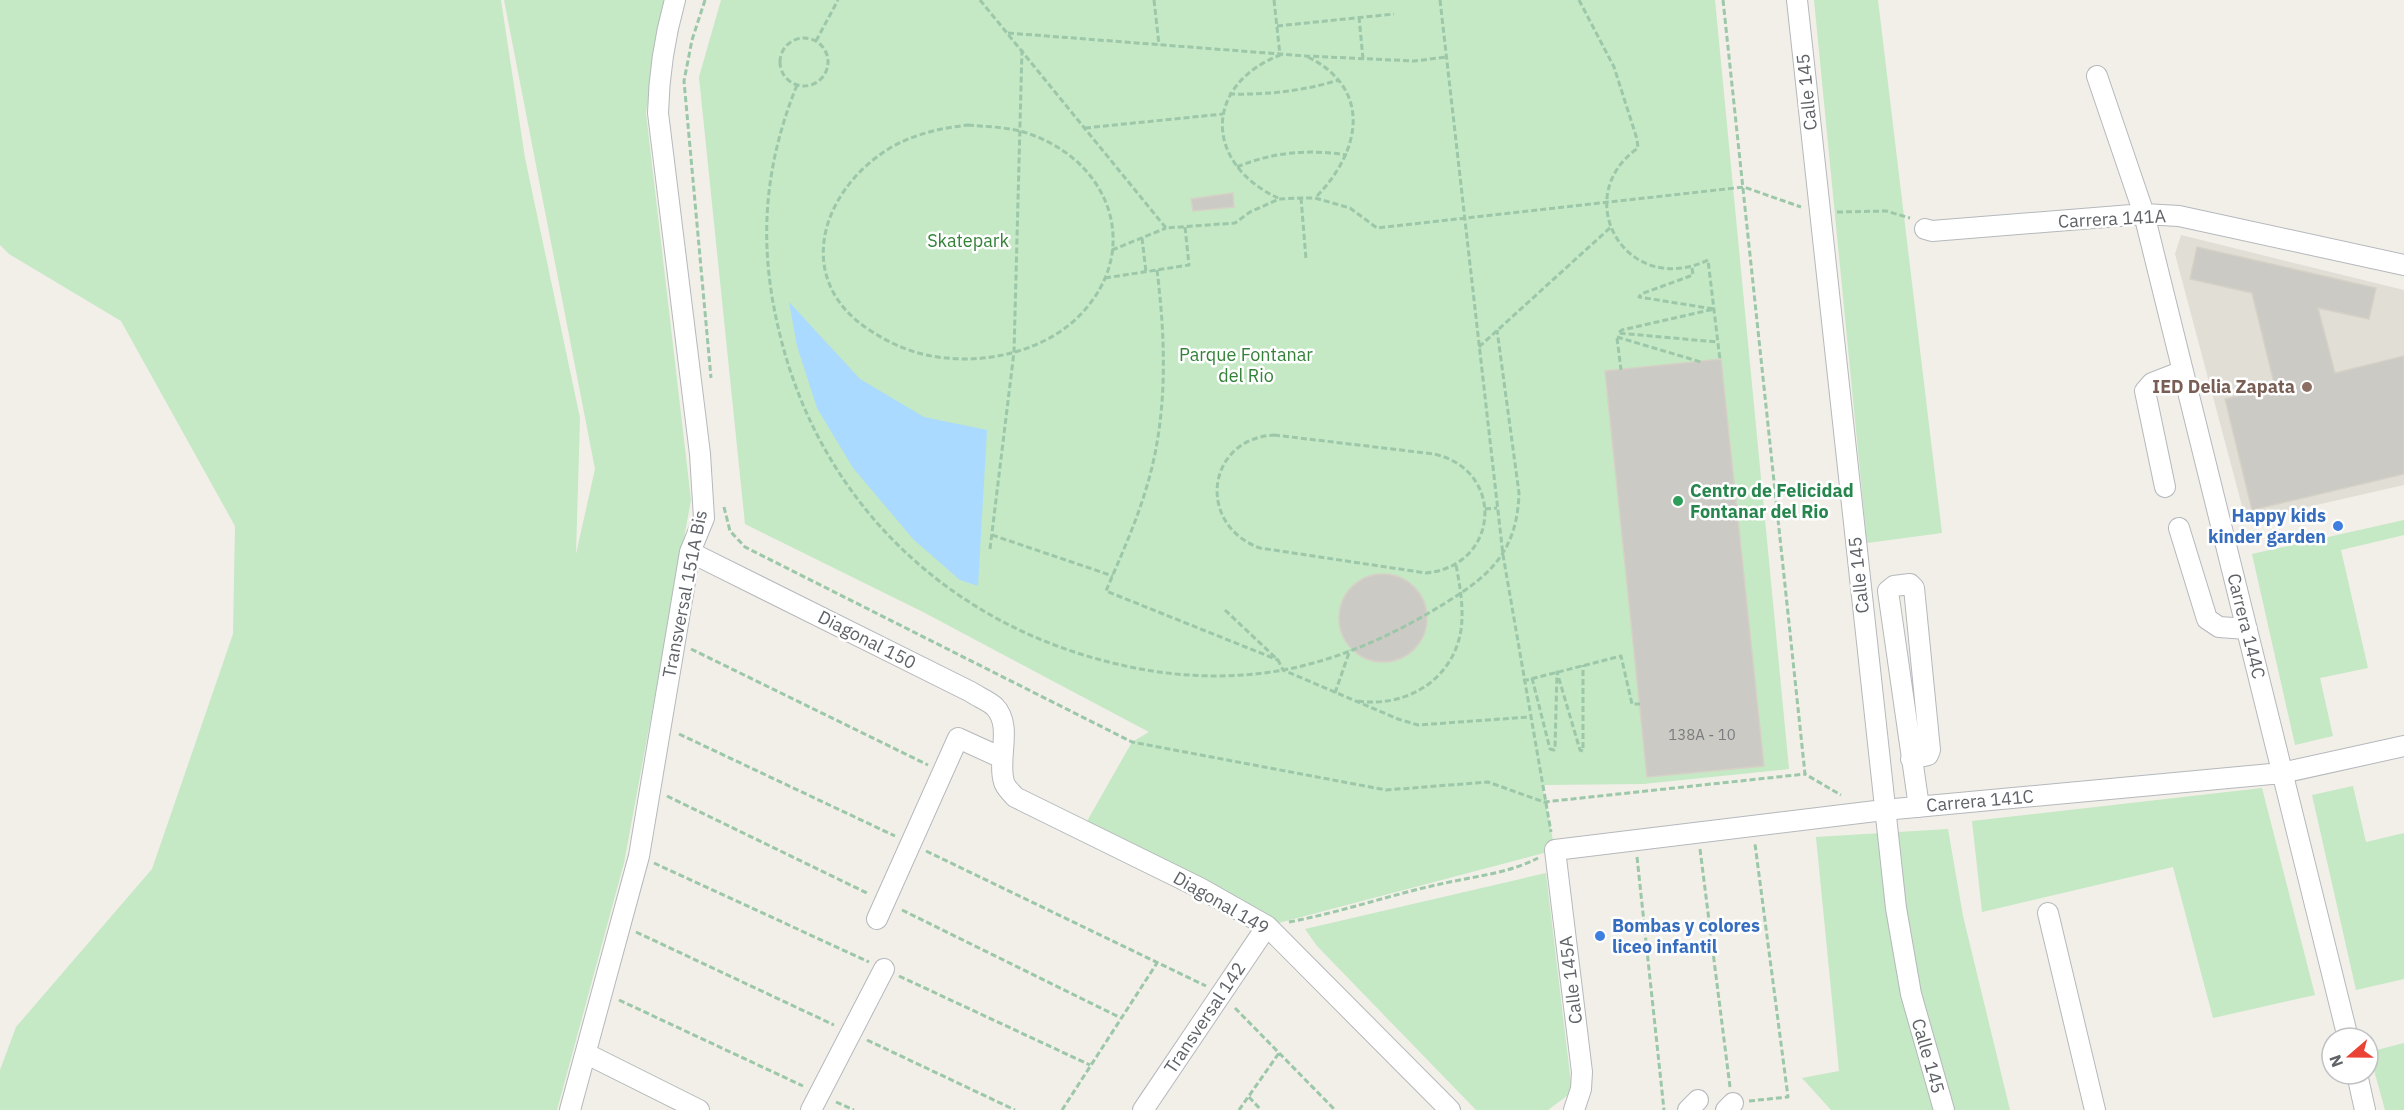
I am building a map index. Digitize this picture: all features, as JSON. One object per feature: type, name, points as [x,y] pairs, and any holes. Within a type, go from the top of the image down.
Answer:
[{"type":"street","name":"Transversal 151A Bis","points":[[570,1110],[639,855],[690,552],[704,518],[700,454],[658,113],[659,72],[664,38],[675,0]]},
{"type":"street","name":"Calle 145","points":[[1797,0],[1896,908],[1911,994],[1944,1110]]},
{"type":"street","name":"Carrera 144C","points":[[2097,76],[2144,214],[2345,1026]]},
{"type":"street","name":"Carrera 141A","points":[[1925,229],[1932,231],[2144,214],[2202,219],[2404,265]]},
{"type":"street","points":[[2165,487],[2145,391],[2152,383],[2183,370]]},
{"type":"street","points":[[2179,528],[2207,619],[2219,627],[2247,629]]},
{"type":"street","name":"Diagonal 150","points":[[690,552],[971,692],[994,706],[1000,715],[1004,732],[1002,758]]},
{"type":"street","points":[[1911,759],[1928,755],[1930,750],[1914,588],[1910,584],[1894,586],[1888,591],[1911,759],[1919,807]]},
{"type":"street","points":[[877,919],[958,738],[1002,758]]},
{"type":"street","name":"Carrera 141C","points":[[1555,850],[1884,810],[2282,773],[2404,746]]},
{"type":"street","name":"Diagonal 149","points":[[1002,758],[1004,784],[1015,797],[1200,888],[1267,926],[1450,1110]]},
{"type":"street","name":"Calle 145A","points":[[1555,850],[1582,1072],[1581,1089],[1574,1110]]},
{"type":"street","points":[[2048,913],[2095,1110]]},
{"type":"street","name":"Transversal 142","points":[[1143,1110],[1267,926]]},
{"type":"street","points":[[815,1102],[884,969]]},
{"type":"street","points":[[587,1054],[699,1110]]},
{"type":"street","points":[[2359,1086],[2366,1110]]},
{"type":"path","points":[[705,0],[689,51],[684,81],[711,380]]},
{"type":"path","points":[[816,41],[838,0]]},
{"type":"path","points":[[980,0],[1166,228]]},
{"type":"path","points":[[1154,0],[1159,45]]},
{"type":"path","points":[[1274,0],[1280,55]]},
{"type":"path","points":[[1267,926],[1315,917],[1446,882],[1491,874],[1530,863],[1555,850],[1529,717],[1503,555],[1440,0]]},
{"type":"path","points":[[1579,0],[1614,67],[1637,139],[1638,148],[1626,156],[1614,173],[1607,194],[1607,216],[1615,237],[1629,254],[1648,266],[1670,270],[1692,268],[1708,260],[1720,360]]},
{"type":"path","points":[[1723,0],[1805,774]]},
{"type":"path","points":[[1277,26],[1394,14]]},
{"type":"path","points":[[1359,17],[1363,59]]},
{"type":"path","points":[[1007,32],[1280,55],[1413,61],[1447,57]]},
{"type":"path","points":[[808,38],[816,41],[826,52],[828,68],[819,81],[812,85],[797,86],[790,82],[780,69],[781,52],[792,40],[808,38]]},
{"type":"path","points":[[990,549],[1014,352],[1022,49]]},
{"type":"path","points":[[1279,199],[1261,190],[1237,167],[1225,139],[1223,114],[1229,94],[1249,70],[1280,55]]},
{"type":"path","points":[[1306,56],[1320,63],[1339,80],[1348,98],[1354,125],[1353,137],[1347,154],[1334,177],[1315,198]]},
{"type":"path","points":[[1229,94],[1293,91],[1339,80]]},
{"type":"path","points":[[797,86],[782,125],[770,178],[766,233],[771,291],[785,354],[807,413],[838,472],[860,503],[898,546],[943,585],[1006,624],[1057,646],[1098,660],[1166,673],[1240,675],[1283,670],[1350,650],[1404,626],[1461,592],[1503,555],[1516,524],[1519,493],[1497,330]]},
{"type":"path","points":[[1085,128],[1223,114]]},
{"type":"path","points":[[968,125],[1020,131],[1062,149],[1089,174],[1107,202],[1112,220],[1112,250],[1105,278],[1097,293],[1080,315],[1061,331],[1014,352],[995,357],[948,359],[915,352],[882,339],[850,316],[832,293],[824,273],[822,253],[823,237],[829,218],[845,190],[871,162],[891,148],[921,134],[946,127],[968,125]]},
{"type":"path","points":[[1237,167],[1268,156],[1292,152],[1315,151],[1347,154]]},
{"type":"path","points":[[1112,250],[1166,228],[1235,223],[1250,212],[1279,199],[1301,198],[1315,198],[1350,208],[1377,228],[1464,216],[1744,187],[1820,213],[1886,211],[1919,222],[1925,229]]},
{"type":"path","points":[[1301,198],[1306,259]]},
{"type":"path","points":[[1479,347],[1611,226]]},
{"type":"path","points":[[1105,278],[1189,265],[1185,227]]},
{"type":"path","points":[[1142,238],[1146,272]]},
{"type":"path","points":[[1692,268],[1693,276],[1641,294],[1639,297],[1714,309]]},
{"type":"path","points":[[1157,270],[1164,357],[1160,425],[1146,489],[1106,591],[1278,660]]},
{"type":"path","points":[[1617,335],[1622,330],[1714,309]]},
{"type":"path","points":[[1617,335],[1717,343]]},
{"type":"path","points":[[1617,335],[1701,362]]},
{"type":"path","points":[[1617,335],[1621,370]]},
{"type":"path","points":[[1265,435],[1434,454],[1454,461],[1466,469],[1479,487],[1485,510],[1485,524],[1475,547],[1456,565],[1426,573],[1251,545],[1231,530],[1221,513],[1216,492],[1219,474],[1229,456],[1254,438],[1265,435]]},
{"type":"path","points":[[723,499],[730,531],[745,547],[1132,742],[1386,790],[1488,782],[1544,802],[1805,774],[1842,796]]},
{"type":"path","points":[[1485,510],[1497,508]]},
{"type":"path","points":[[992,534],[1113,576]]},
{"type":"path","points":[[1353,700],[1371,703],[1390,702],[1408,697],[1425,688],[1450,661],[1458,644],[1461,628],[1461,592],[1456,565]]},
{"type":"path","points":[[1225,610],[1278,660],[1283,670],[1398,719],[1418,724],[1529,717]]},
{"type":"path","points":[[675,641],[943,772]]},
{"type":"path","points":[[1335,693],[1350,650]]},
{"type":"path","points":[[1523,681],[1621,656],[1632,704],[1640,704]]},
{"type":"path","points":[[1557,672],[1580,750],[1583,751],[1583,665]]},
{"type":"path","points":[[1532,678],[1549,747],[1554,750],[1557,672]]},
{"type":"path","points":[[661,725],[1221,994],[1335,1110]]},
{"type":"path","points":[[1698,832],[1729,1107],[1788,1097],[1753,826]]},
{"type":"path","points":[[1636,840],[1664,1110]]},
{"type":"path","points":[[639,855],[1090,1065]]},
{"type":"path","points":[[621,925],[1015,1110]]},
{"type":"path","points":[[1062,1110],[1157,963]]},
{"type":"path","points":[[603,992],[815,1102],[854,1110]]},
{"type":"path","points":[[1239,1110],[1279,1053]]},
{"type":"path","points":[[1249,1096],[1261,1110]]},
{"type":"shaded area","name":"IED Delia Zapata","points":[[2181,235],[2404,290],[2404,485],[2246,521],[2175,254]]},
{"type":"green space","points":[[0,0],[501,0],[525,158],[580,418],[576,554],[595,469],[504,0],[664,0],[646,113],[691,500],[624,863],[557,1110],[0,1110],[0,1070],[16,1027],[152,869],[233,634],[235,526],[121,321],[9,254],[0,245]]},
{"type":"green space","name":"Parque Fontanar del Rio","points":[[721,0],[1715,0],[1789,769],[1643,784],[1542,785],[1555,850],[1267,926],[1082,830],[1132,742],[1149,732],[923,612],[745,524],[699,77]]},
{"type":"green space","points":[[1814,0],[1878,0],[1942,533],[1867,543]]},
{"type":"green space","points":[[2404,520],[2404,535],[2341,550],[2368,668],[2320,678],[2333,736],[2295,745],[2252,554]]},
{"type":"green space","points":[[2353,786],[2366,842],[2404,833],[2404,979],[2356,990],[2312,795]]},
{"type":"green space","points":[[2262,788],[2315,995],[2213,1018],[2173,867],[1982,912],[1972,821]]},
{"type":"green space","points":[[1948,829],[1963,916],[2010,1110],[1831,1110],[1802,1078],[1839,1071],[1816,837]]},
{"type":"green space","points":[[1546,873],[1572,1092],[1548,1110],[1476,1110],[1317,946],[1305,929]]},
{"type":"green space","points":[[2404,1043],[2404,1110],[2385,1110],[2378,1086],[2380,1049]]},
{"type":"water","points":[[789,302],[860,379],[924,417],[987,430],[978,586],[960,580],[914,540],[853,468],[817,408],[797,346]]},
{"type":"building","points":[[1233,193],[1234,207],[1193,211],[1191,199]]},
{"type":"building","name":"IED Delia Zapata","points":[[2197,247],[2376,288],[2369,319],[2318,308],[2335,373],[2404,356],[2404,474],[2252,510],[2225,399],[2275,387],[2252,293],[2190,279]]},
{"type":"building","name":"Centro de Felicidad Fontanar del Rio","points":[[1721,359],[1764,766],[1647,777],[1605,371]]},
{"type":"building","points":[[1374,574],[1392,574],[1408,581],[1420,593],[1427,609],[1427,627],[1420,643],[1408,655],[1392,662],[1374,662],[1358,655],[1346,643],[1339,627],[1339,609],[1346,593],[1358,581]]},
{"type":"place","name":"IED Delia Zapata","points":[[2307,387]]},
{"type":"place","name":"Centro de Felicidad Fontanar del Rio","points":[[1678,501]]},
{"type":"place","name":"Happy kids kinder garden","points":[[2338,526]]},
{"type":"place","name":"Bombas y colores liceo infantil","points":[[1600,936]]},
{"type":"park label","name":"Skatepark","points":[[968,241]]}]
